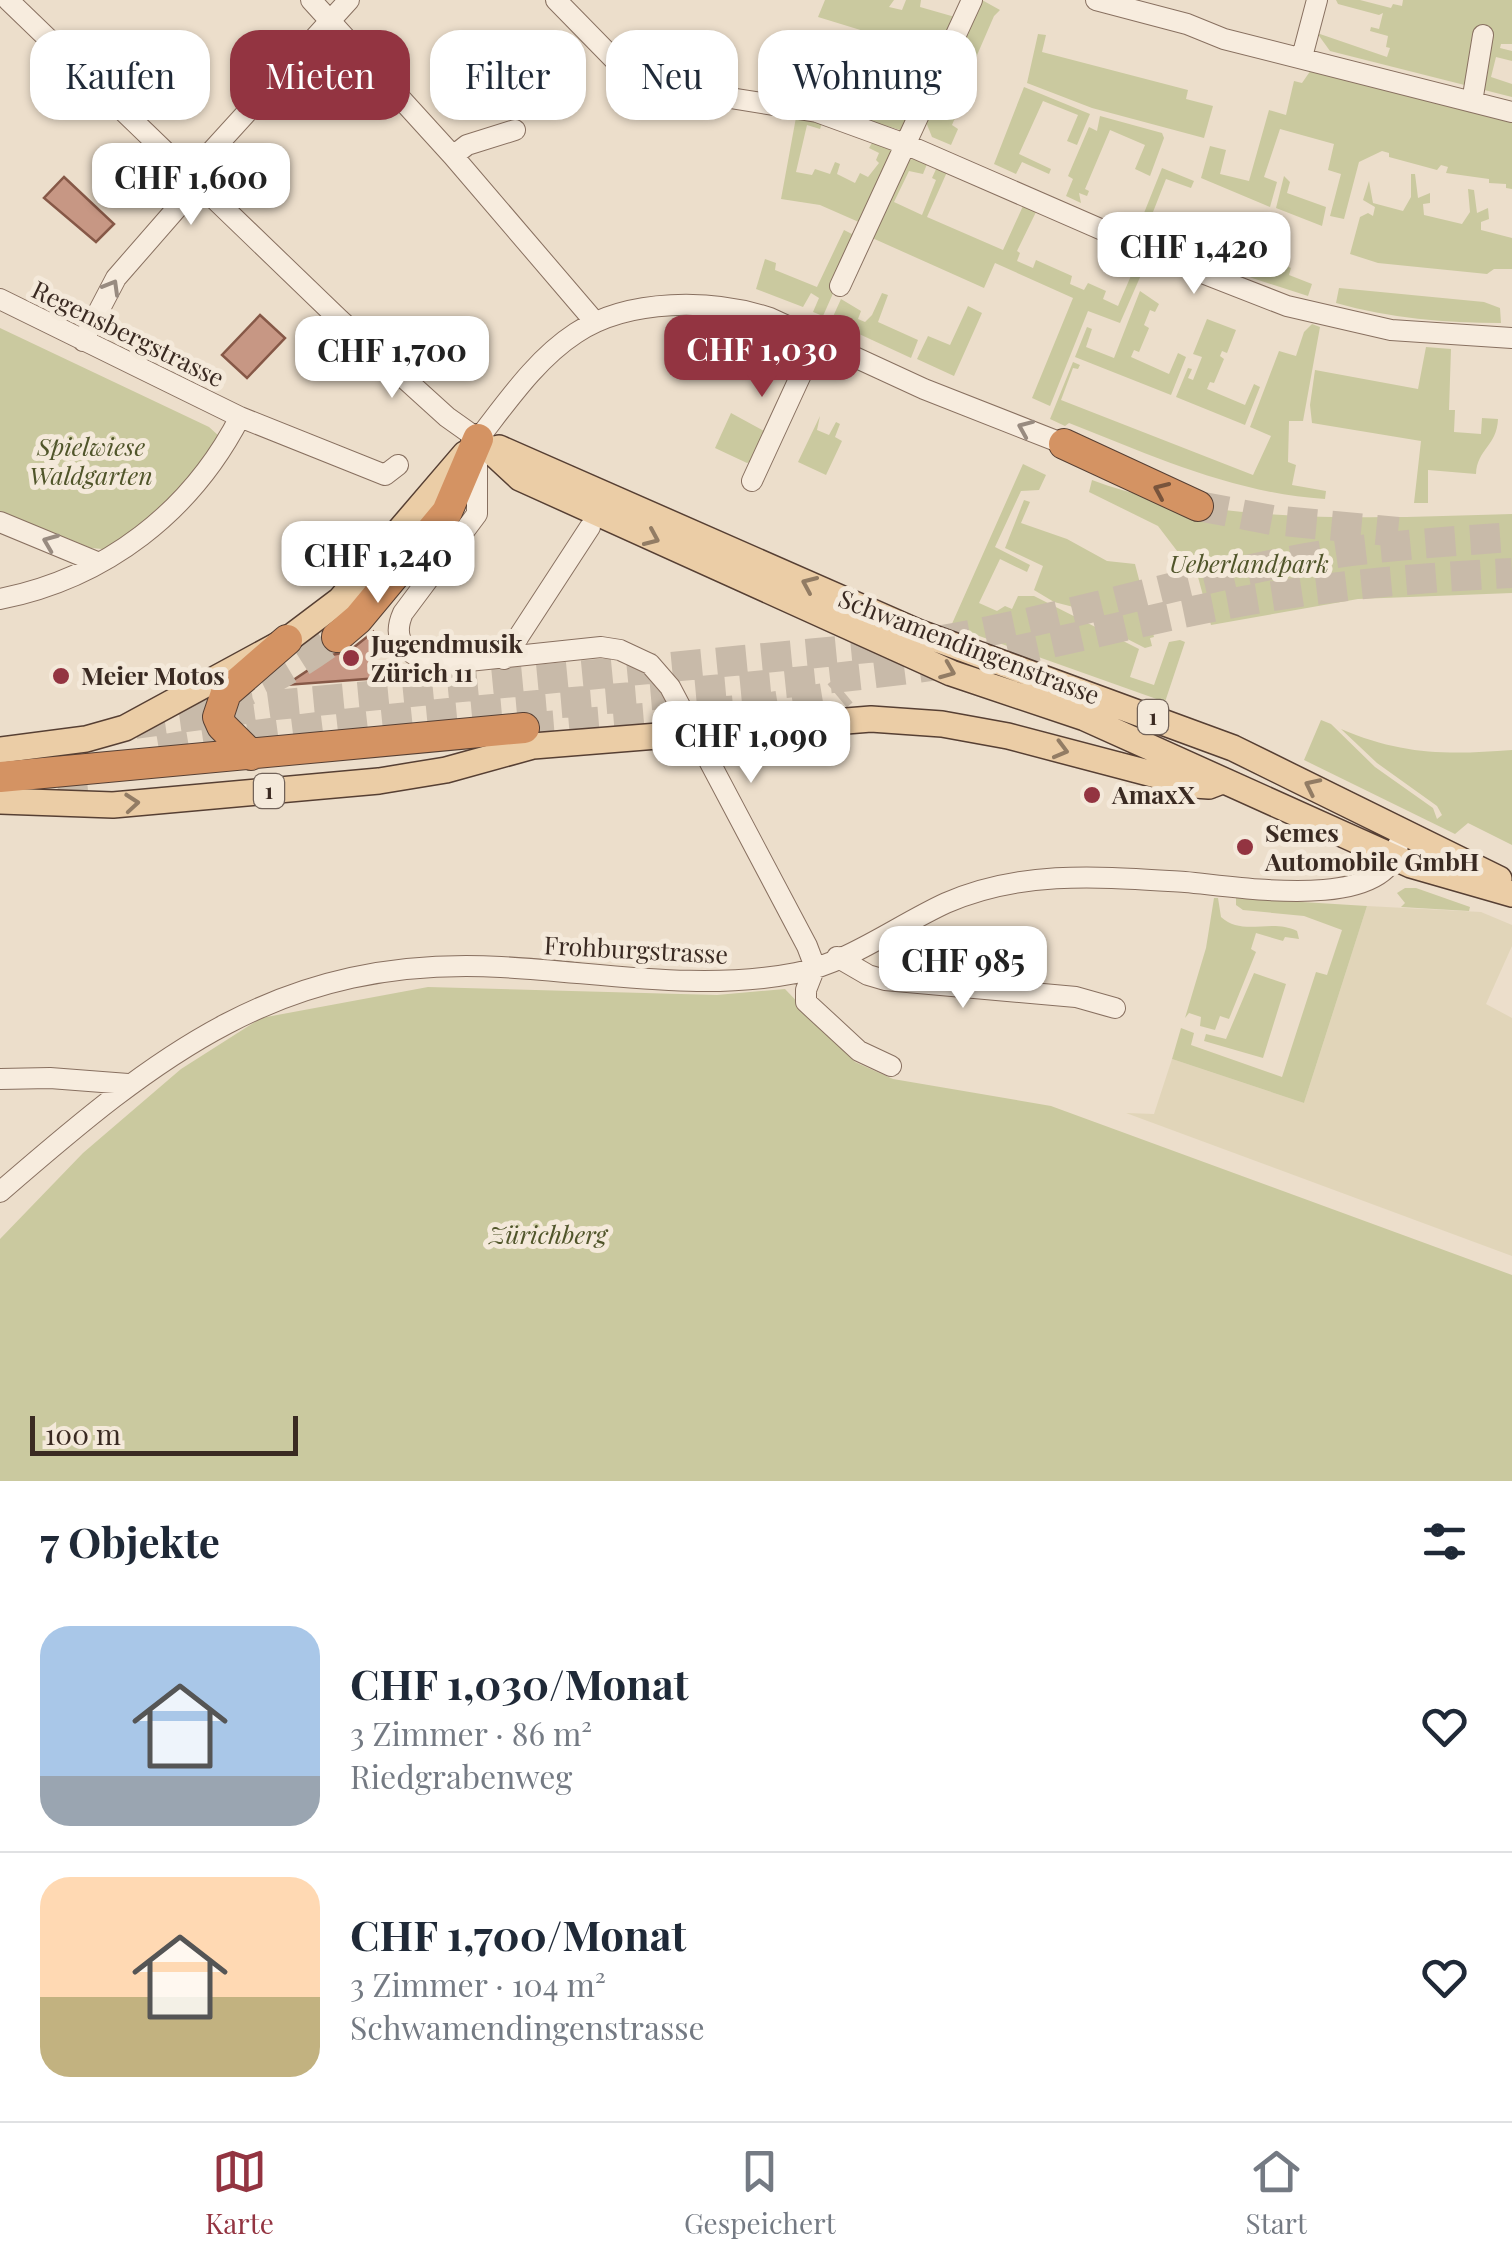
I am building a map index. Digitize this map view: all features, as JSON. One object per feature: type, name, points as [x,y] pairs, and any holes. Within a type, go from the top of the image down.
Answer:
[{"type":"highway","points":[[336,637],[358,619],[447,512],[478,439]]},
{"type":"highway","points":[[1064,444],[1198,506]]},
{"type":"highway","points":[[251,755],[222,726],[220,704],[226,692],[287,640]]},
{"type":"highway","points":[[0,777],[251,755],[529,737]]},
{"type":"highway","points":[[102,785],[529,737]]},
{"type":"main road","points":[[0,750],[86,739],[125,728],[287,640],[340,600],[478,439]]},
{"type":"main road","name":"Schwamendingenstrasse","points":[[478,439],[898,624],[1233,748],[1512,886]]},
{"type":"main road","name":"Schwamendingenstrasse","points":[[478,439],[520,478],[554,494],[951,673],[1085,718],[1222,781]]},
{"type":"main road","name":"1","points":[[0,801],[113,805],[379,780],[446,770],[529,737],[697,733],[871,719],[942,724],[1008,736],[1194,784],[1222,781],[1396,858],[1512,894]]},
{"type":"main road","points":[[1222,781],[1230,767],[1233,748]]},
{"type":"street","name":"Schwamendingenstrasse","points":[[8,0],[340,320],[447,417],[478,439]]},
{"type":"street","points":[[311,0],[453,156],[595,322]]},
{"type":"street","points":[[83,341],[116,278],[348,0]]},
{"type":"street","points":[[556,0],[606,51]]},
{"type":"street","points":[[840,286],[972,0]]},
{"type":"street","points":[[1096,0],[1187,24],[1224,39],[1512,112]]},
{"type":"street","points":[[1302,56],[1316,0]]},
{"type":"street","points":[[1472,102],[1483,35]]},
{"type":"street","points":[[738,99],[786,105],[846,120],[1287,306],[1391,330],[1512,338]]},
{"type":"street","points":[[453,156],[467,145],[515,130]]},
{"type":"street","name":"Regensbergstrasse","points":[[0,298],[240,417],[385,475],[398,465]]},
{"type":"street","points":[[890,1066],[859,1051],[806,1002],[815,967],[697,733],[650,664],[620,650],[569,649],[454,664],[426,661],[406,650],[398,636],[403,613],[477,514],[478,439],[551,353],[595,322],[659,307],[721,307],[760,315],[924,389],[1064,444]]},
{"type":"street","points":[[752,481],[818,340]]},
{"type":"street","points":[[0,599],[51,585],[125,549],[183,502],[216,462],[240,417]]},
{"type":"street","points":[[0,522],[99,563]]},
{"type":"street","points":[[504,659],[590,527]]},
{"type":"street","points":[[1396,858],[1400,828]]},
{"type":"street","name":"Frohburgstrasse","points":[[0,1192],[128,1084],[214,1027],[281,996],[346,977],[414,968],[498,966],[715,982],[794,974],[950,902],[1037,878],[1344,889],[1360,886],[1380,875],[1396,858]]},
{"type":"street","points":[[837,957],[885,980],[1076,998],[1115,1008]]},
{"type":"street","points":[[0,1079],[128,1084]]},
{"type":"shaded area","points":[[1367,906],[1481,912],[1512,925],[1512,946],[1486,1004],[1512,1018],[1512,1256],[1126,1113],[1154,1114],[1172,1059],[1304,1103]]},
{"type":"green space","points":[[825,0],[894,0],[889,7],[902,10],[906,0],[921,0],[920,7],[955,17],[950,30],[860,30],[818,17]]},
{"type":"green space","points":[[982,0],[1000,10],[977,55],[977,30],[968,30]]},
{"type":"green space","points":[[1336,0],[1360,0],[1391,8],[1393,4],[1402,6],[1403,0],[1512,0],[1512,44],[1501,44],[1500,48],[1512,51],[1512,61],[1496,57],[1491,77],[1512,84],[1512,97],[1330,51],[1317,33],[1387,57],[1390,48],[1386,47],[1388,36],[1370,31],[1371,27],[1379,29],[1383,13],[1338,4]]},
{"type":"green space","points":[[1038,34],[1046,35],[1042,52],[1188,90],[1186,99],[1213,106],[1204,138],[1092,108],[1027,83]]},
{"type":"green space","points":[[1311,70],[1512,119],[1512,189],[1506,188],[1506,184],[1489,183],[1489,179],[1446,173],[1448,167],[1441,165],[1437,170],[1389,157],[1389,153],[1382,151],[1359,162],[1344,219],[1330,216],[1341,174],[1328,170],[1334,144],[1280,129],[1264,177],[1277,182],[1270,207],[1201,178],[1210,146],[1226,150],[1220,174],[1249,181],[1269,110],[1286,115],[1294,81],[1302,83]]},
{"type":"green space","points":[[1024,87],[1090,114],[1077,145],[1067,141],[1078,115],[1043,101],[1019,154],[1051,169],[1049,174],[1022,162],[1016,174],[994,164]]},
{"type":"green space","points":[[1100,116],[1162,133],[1164,138],[1150,176],[1135,169],[1145,145],[1110,130],[1085,189],[1089,191],[1087,196],[1079,193],[1081,203],[1066,196],[1073,179],[1068,176],[1089,127],[1097,131]]},
{"type":"green space","points":[[796,120],[823,120],[820,129],[807,125],[796,172],[812,175],[815,169],[830,174],[835,162],[840,164],[837,174],[855,183],[860,173],[868,177],[879,163],[879,153],[869,148],[872,143],[891,148],[894,154],[861,223],[820,205],[781,199]]},
{"type":"green space","points":[[868,120],[909,120],[903,131]]},
{"type":"green space","points":[[954,120],[952,125],[958,129],[951,145],[932,137],[926,122]]},
{"type":"green space","points":[[908,160],[927,164],[923,174],[909,171],[894,202],[922,215],[937,167],[947,172],[927,217],[1003,250],[1023,206],[1036,212],[1017,251],[1017,261],[1033,268],[1036,260],[1072,276],[1070,284],[1084,290],[1088,283],[1106,291],[1103,299],[1118,306],[1136,264],[1117,255],[1119,247],[1148,259],[1120,323],[1088,311],[1050,406],[1032,398],[1073,298],[995,263],[984,288],[870,237]]},
{"type":"green space","points":[[1162,168],[1194,181],[1191,188],[1166,179],[1153,212],[1168,219],[1166,225],[1174,229],[1176,222],[1186,226],[1185,233],[1226,249],[1229,243],[1233,245],[1231,252],[1278,270],[1281,264],[1291,268],[1289,275],[1312,284],[1308,296],[1252,278],[1138,228]]},
{"type":"green space","points":[[1411,174],[1415,174],[1418,198],[1430,193],[1430,203],[1423,204],[1424,215],[1462,224],[1470,212],[1468,189],[1474,190],[1477,213],[1488,208],[1489,219],[1481,222],[1481,230],[1512,238],[1512,269],[1494,269],[1487,274],[1378,263],[1350,254],[1360,217],[1368,213],[1373,216],[1375,207],[1363,200],[1369,181],[1373,203],[1403,211],[1411,197]]},
{"type":"green space","points":[[1284,176],[1290,182],[1287,193],[1326,207],[1322,226],[1276,208]]},
{"type":"green space","points":[[844,230],[858,237],[823,316],[813,312],[819,298],[811,293],[803,307],[756,289],[765,259],[776,263],[775,270],[817,287]]},
{"type":"green space","points":[[1339,288],[1484,302],[1500,308],[1501,323],[1418,319],[1356,308],[1336,303]]},
{"type":"green space","points":[[1140,291],[1159,304],[1155,312],[1150,310],[1144,325],[1149,328],[1139,352],[1134,350],[1131,357],[1169,374],[1178,353],[1186,357],[1171,395],[1075,357],[1087,327],[1092,329],[1086,347],[1114,358]]},
{"type":"green space","points":[[882,293],[888,295],[878,322],[918,340],[911,358],[831,321],[841,299],[861,311],[858,319],[865,322]]},
{"type":"green space","points":[[968,306],[982,313],[954,376],[917,359],[928,336],[950,345]]},
{"type":"green space","points":[[1207,319],[1236,330],[1227,353],[1222,351],[1220,356],[1224,359],[1214,383],[1210,382],[1207,389],[1245,405],[1254,384],[1260,387],[1245,425],[1176,397],[1188,368],[1192,369],[1188,378],[1193,380],[1202,357],[1193,354]]},
{"type":"green space","points":[[1312,324],[1320,327],[1303,421],[1289,421],[1288,462],[1296,465],[1292,485],[1326,491],[1325,499],[1226,481],[1050,419],[1073,362],[1080,365],[1073,368],[1061,400],[1253,475],[1271,436],[1250,427],[1279,351],[1296,356],[1304,332]]},
{"type":"green space","name":"Spielwiese Waldgarten","points":[[0,328],[209,427],[219,436],[181,494],[114,550],[91,548],[0,511]]},
{"type":"green space","points":[[1426,347],[1451,349],[1449,410],[1455,410],[1454,432],[1481,434],[1482,418],[1498,419],[1476,474],[1428,470],[1428,503],[1414,503],[1421,441],[1312,423],[1310,405],[1315,370],[1418,389]]},
{"type":"green space","points":[[731,413],[766,432],[754,460],[747,463],[715,448]]},
{"type":"green space","points":[[820,416],[817,430],[829,435],[836,422],[840,424],[835,437],[842,441],[826,475],[798,462]]},
{"type":"green space","points":[[1023,464],[1046,475],[1039,490],[1021,491],[995,547],[1030,565],[1027,572],[1000,559],[979,603],[997,611],[1005,606],[1012,609],[1018,596],[1034,596],[1139,649],[1130,677],[1154,685],[1169,642],[1185,642],[1165,702],[951,626]]},
{"type":"green space","name":"Ueberlandpark","points":[[1092,480],[1139,495],[1244,512],[1354,517],[1512,514],[1512,593],[1358,599],[1211,625],[1195,566],[1187,564],[1158,526],[1089,492]]},
{"type":"green space","points":[[1024,500],[1030,502],[1021,523],[1067,539],[1107,561],[1135,564],[1154,637],[1150,638],[1152,646],[1145,648],[1088,619],[1089,611],[1054,602],[1034,590],[1043,566],[1005,548]]},
{"type":"green space","points":[[1321,720],[1331,724],[1375,767],[1433,808],[1437,819],[1442,815],[1437,806],[1377,763],[1341,729],[1384,744],[1425,751],[1512,750],[1512,845],[1468,823],[1455,834],[1304,760]]},
{"type":"green space","points":[[1416,888],[1470,907],[1469,911],[1401,907],[1405,903],[1397,893]]},
{"type":"green space","points":[[1214,898],[1218,898],[1221,917],[1230,923],[1287,927],[1297,931],[1299,939],[1285,937],[1283,941],[1256,933],[1251,949],[1256,952],[1229,1019],[1220,1016],[1215,1030],[1200,1026],[1201,1017],[1189,1013],[1185,1018],[1206,948]]},
{"type":"green space","points":[[1236,898],[1367,906],[1304,1103],[1172,1059],[1181,1028],[1194,1033],[1191,1045],[1282,1077],[1316,972],[1327,975],[1342,930],[1304,916],[1243,910],[1236,905]]},
{"type":"green space","points":[[1254,973],[1286,984],[1263,1058],[1204,1041],[1206,1034],[1226,1039]]},
{"type":"green space","name":"Zürichberg","points":[[428,987],[717,995],[785,989],[855,1062],[893,1079],[1051,1106],[1512,1275],[1512,1481],[0,1481],[0,1239],[83,1153],[181,1069],[261,1018]]},
{"type":"building","points":[[64,177],[114,224],[96,242],[44,198]]},
{"type":"building","points":[[260,315],[285,338],[247,378],[222,355]]},
{"type":"building","name":"Jugendmusik Zürich 11","points":[[373,632],[379,678],[286,685],[331,655],[348,652]]},
{"type":"tunnel","points":[[1198,506],[1272,520],[1398,532]]},
{"type":"tunnel","points":[[135,724],[275,705],[931,642],[1306,558],[1383,547],[1512,537]]},
{"type":"tunnel","points":[[159,750],[346,724],[909,669],[986,657],[1287,594],[1512,573]]},
{"type":"tunnel","points":[[221,701],[281,674],[337,637]]},
{"type":"tunnel","points":[[524,728],[764,708],[837,696],[843,691]]},
{"type":"tunnel","points":[[13,794],[102,785]]},
{"type":"place","name":"Jugendmusik Zürich 11","points":[[351,658]]},
{"type":"place","name":"Meier Motos","points":[[61,676]]},
{"type":"place","name":"AmaxX","points":[[1092,795]]},
{"type":"place","name":"Semes Automobile GmbH","points":[[1245,847]]}]
